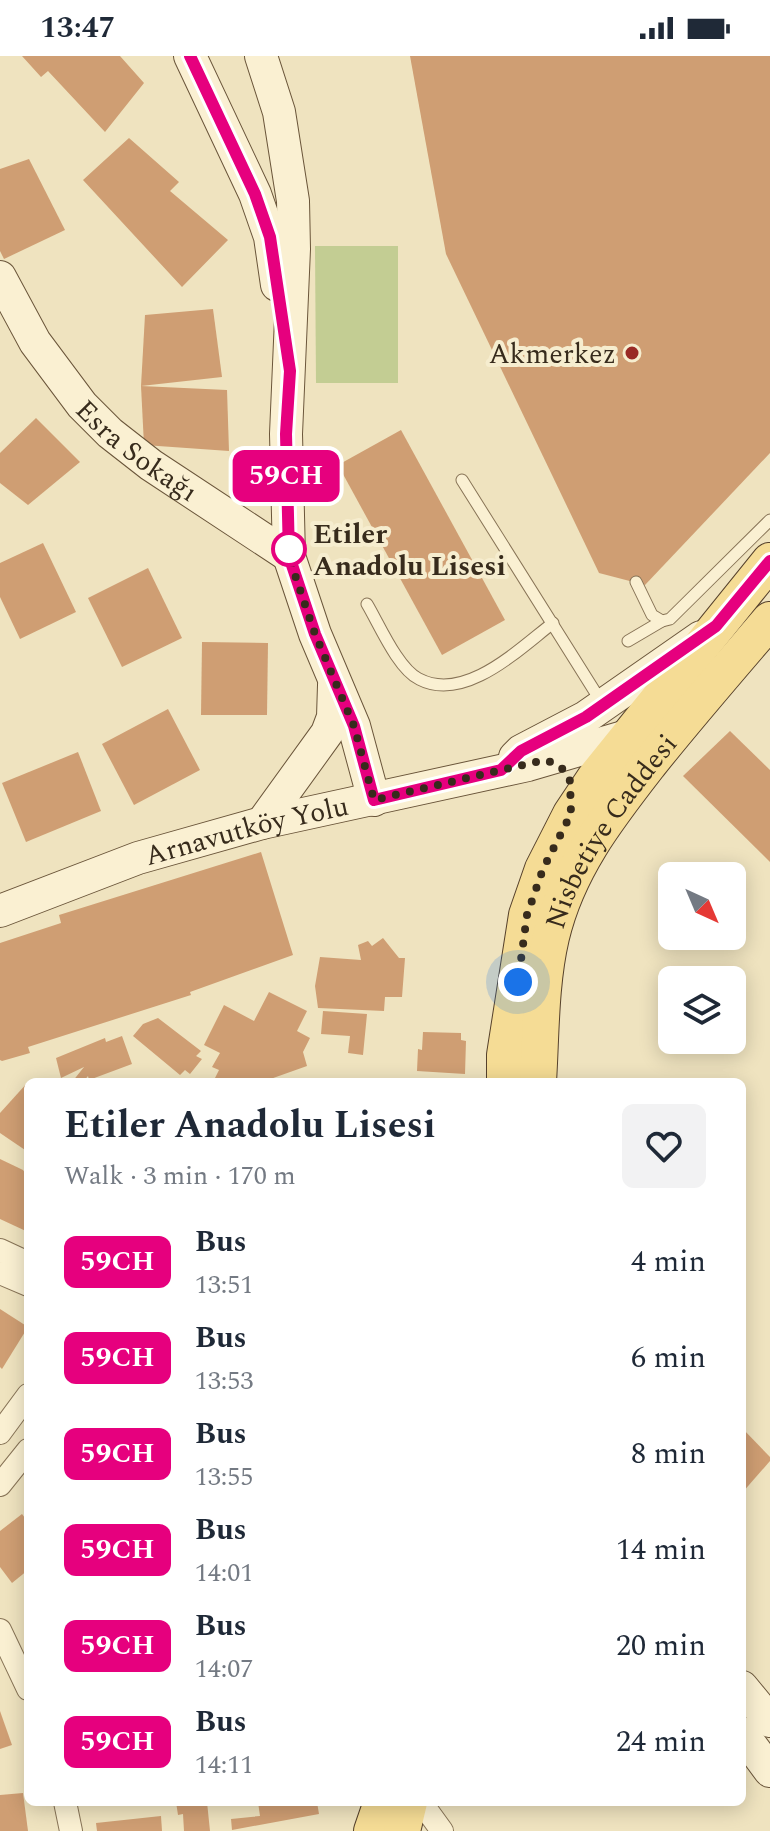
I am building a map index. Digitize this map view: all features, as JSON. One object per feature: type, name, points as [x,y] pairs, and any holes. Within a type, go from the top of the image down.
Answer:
[{"type":"main road","points":[[190,56],[255,194],[270,237],[290,371]]},
{"type":"main road","points":[[261,56],[279,112],[293,201],[294,249],[286,434],[289,556],[334,681],[354,726],[374,800]]},
{"type":"main road","name":"Esra Sokağı","points":[[0,277],[35,342],[82,405],[110,433],[151,465],[289,556]]},
{"type":"main road","name":"Nisbetiye Caddesi","points":[[505,1078],[505,1055],[527,915],[543,869],[571,814],[630,735],[653,687],[716,626],[767,534]]},
{"type":"main road","name":"Nisbetiye Caddesi","points":[[538,1078],[545,975],[552,936],[577,864],[592,838],[675,731],[767,631]]},
{"type":"main road","points":[[262,823],[327,733],[333,717],[334,681]]},
{"type":"main road","points":[[501,770],[521,751],[603,705],[653,687],[675,731],[630,735]]},
{"type":"main road","name":"Arnavutköy Yolu","points":[[0,911],[138,858],[262,823],[544,760],[630,735]]},
{"type":"main road","points":[[544,760],[557,764],[566,772],[570,781],[571,814]]},
{"type":"main road","points":[[746,1692],[770,1721]]},
{"type":"main road","points":[[746,1738],[770,1771]]},
{"type":"main road","points":[[372,1831],[381,1806]]},
{"type":"main road","points":[[402,1831],[408,1806]]},
{"type":"street","points":[[0,1250],[24,1261]]},
{"type":"street","points":[[0,1273],[24,1283]]},
{"type":"street","points":[[0,1433],[24,1400]]},
{"type":"street","points":[[0,1485],[24,1455]]},
{"type":"street","points":[[0,1630],[24,1681]]},
{"type":"street","points":[[66,1806],[71,1831]]},
{"type":"street","points":[[424,1806],[442,1831]]},
{"type":"lane","points":[[462,480],[603,705]]},
{"type":"lane","points":[[628,641],[678,613],[767,534]]},
{"type":"lane","points":[[636,582],[652,615],[662,621]]},
{"type":"lane","points":[[367,604],[400,660],[418,679],[450,686],[489,672],[553,623]]},
{"type":"green space","points":[[315,246],[398,246],[398,383],[316,383]]},
{"type":"building","points":[[22,56],[120,56],[144,83],[105,132],[48,71],[41,77]]},
{"type":"building","name":"Akmerkez","points":[[410,56],[770,56],[770,453],[645,585],[599,573],[446,254]]},
{"type":"building","points":[[129,138],[179,182],[170,191],[228,240],[182,287],[83,180]]},
{"type":"building","points":[[29,159],[65,230],[4,259],[0,251],[0,169]]},
{"type":"building","points":[[213,309],[222,377],[141,386],[145,315]]},
{"type":"building","points":[[141,386],[227,390],[229,451],[144,445]]},
{"type":"building","points":[[36,418],[80,462],[28,505],[0,483],[0,453]]},
{"type":"building","points":[[401,430],[505,620],[442,655],[338,465]]},
{"type":"building","points":[[43,543],[76,612],[20,639],[0,597],[0,563]]},
{"type":"building","points":[[148,568],[182,638],[122,667],[88,598]]},
{"type":"building","points":[[202,642],[268,643],[267,715],[201,715]]},
{"type":"building","points":[[168,709],[200,770],[134,805],[102,744]]},
{"type":"building","points":[[730,731],[770,770],[770,862],[683,776]]},
{"type":"building","points":[[78,752],[101,811],[26,842],[2,783]]},
{"type":"building","points":[[261,852],[293,955],[190,992],[191,995],[28,1047],[30,1053],[0,1060],[0,943],[61,923],[59,915]]},
{"type":"building","points":[[383,938],[399,958],[405,958],[402,997],[385,997],[384,1011],[318,1008],[315,986],[320,957],[361,960],[358,945],[368,941],[372,946]]},
{"type":"building","points":[[269,992],[307,1011],[297,1031],[310,1038],[303,1052],[307,1066],[273,1078],[215,1078],[219,1070],[212,1067],[220,1053],[204,1045],[224,1005],[254,1021]]},
{"type":"building","points":[[323,1011],[367,1014],[363,1055],[348,1053],[350,1036],[321,1034]]},
{"type":"building","points":[[158,1018],[201,1051],[196,1056],[202,1059],[190,1074],[185,1070],[180,1075],[133,1036],[143,1024]]},
{"type":"building","points":[[423,1032],[461,1033],[461,1040],[466,1041],[465,1074],[417,1071]]},
{"type":"building","points":[[122,1036],[132,1064],[94,1078],[75,1078],[84,1067],[61,1078],[56,1058],[105,1038],[106,1042]]},
{"type":"building","points":[[24,1086],[24,1149],[0,1133],[0,1113]]},
{"type":"building","points":[[0,1159],[24,1171],[24,1230],[0,1219]]},
{"type":"building","points":[[0,1309],[24,1324],[24,1333],[2,1369]]},
{"type":"building","points":[[746,1432],[770,1457],[770,1461],[746,1488]]},
{"type":"building","points":[[22,1514],[24,1517],[24,1573],[12,1583],[0,1567],[0,1531]]},
{"type":"building","points":[[0,1711],[12,1745],[0,1749]]},
{"type":"building","points":[[23,1793],[28,1831],[0,1831],[0,1795]]},
{"type":"building","points":[[177,1806],[207,1806],[210,1831],[184,1831],[183,1814],[178,1815]]},
{"type":"building","points":[[259,1806],[318,1806],[319,1814],[232,1830],[231,1819],[260,1816]]},
{"type":"building","points":[[161,1816],[162,1831],[97,1831],[96,1823]]},
{"type":"bus line","name":"59CH","points":[[190,56],[255,194],[270,237],[290,371],[286,434],[289,556],[315,634],[354,726],[374,800],[501,770],[521,751],[586,717],[716,626],[770,561]]},
{"type":"place","name":"Akmerkez","points":[[632,353]]},
{"type":"place","name":"Etiler Anadolu Lisesi","points":[[289,549]]},
{"type":"route","points":[[289,549],[315,634],[354,726],[374,800],[544,760],[557,764],[566,772],[572,797],[571,814],[543,869],[527,915],[518,982]]}]
